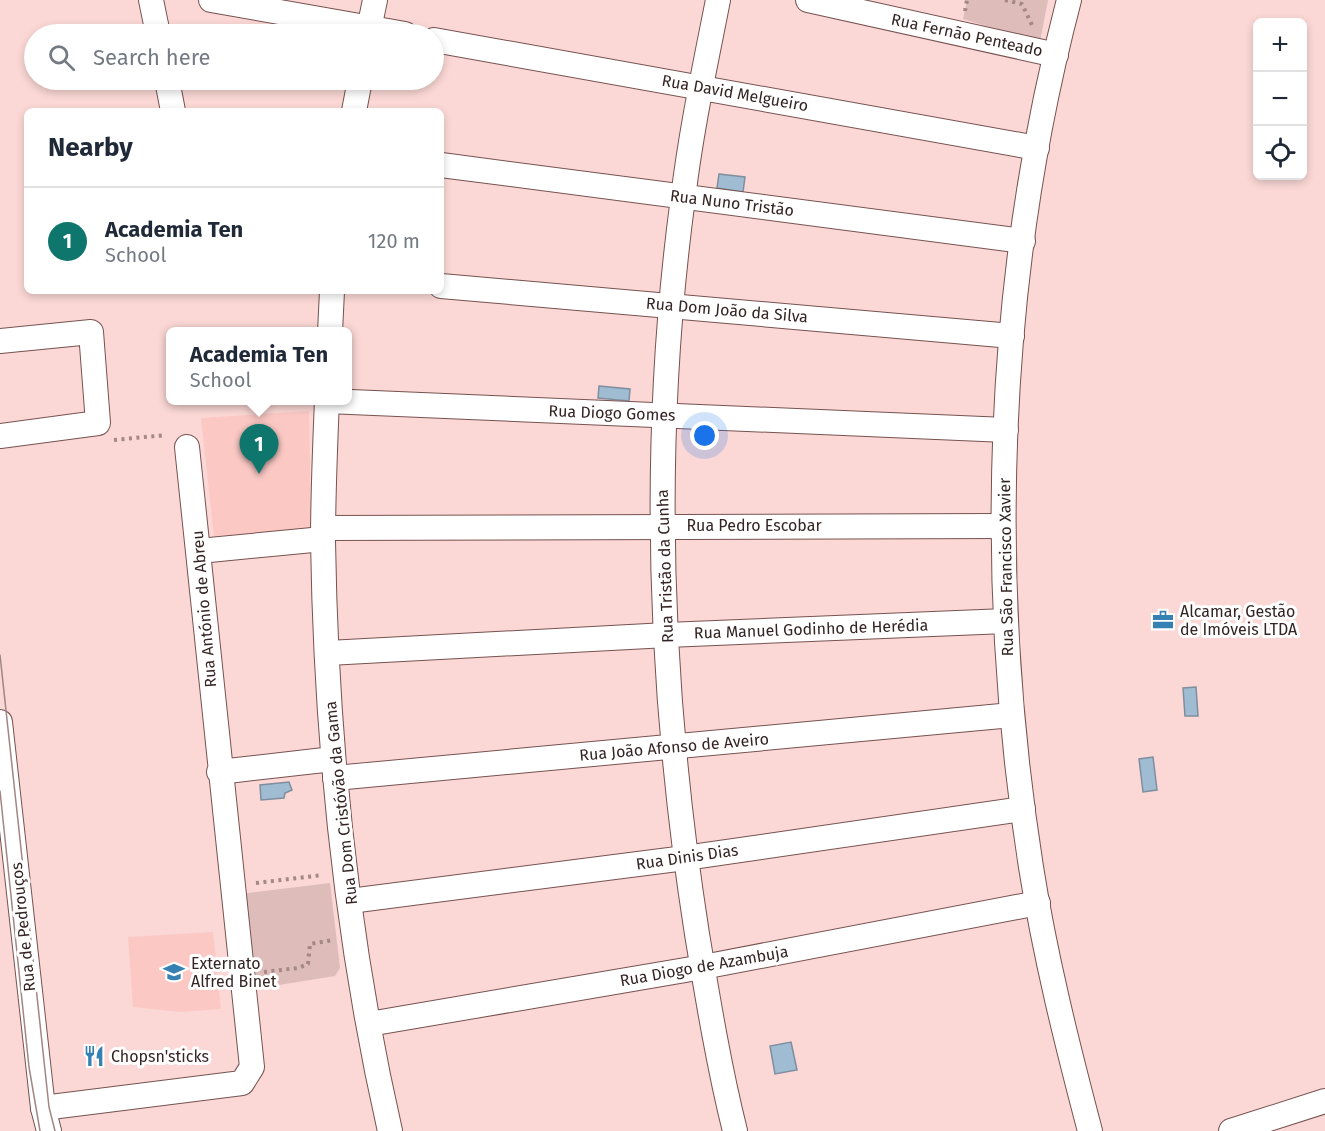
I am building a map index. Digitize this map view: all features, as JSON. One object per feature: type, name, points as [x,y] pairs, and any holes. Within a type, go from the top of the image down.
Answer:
[{"type":"street","points":[[151,0],[156,24]]},
{"type":"street","points":[[211,0],[333,24]]},
{"type":"street","points":[[370,24],[375,0]]},
{"type":"street","name":"Rua Tristão da Cunha","points":[[718,0],[683,197],[671,305],[664,416],[661,525],[673,748],[685,858],[703,967],[735,1131]]},
{"type":"street","name":"Rua Fernão Penteado","points":[[808,0],[1049,53]]},
{"type":"street","name":"Rua São Francisco Xavier","points":[[1069,0],[1049,53],[1023,241],[1012,336],[1006,430],[1004,526],[1006,621],[1012,715],[1023,809],[1038,903],[1058,1003],[1090,1131]]},
{"type":"street","name":"Rua David Melgueiro","points":[[444,42],[1037,148]]},
{"type":"street","points":[[169,90],[172,108]]},
{"type":"street","points":[[355,108],[358,90]]},
{"type":"street","name":"Rua Nuno Tristão","points":[[444,165],[1023,241]]},
{"type":"street","name":"Rua Dom João da Silva","points":[[444,286],[1012,336]]},
{"type":"street","points":[[330,327],[333,294]]},
{"type":"street","points":[[0,341],[91,332],[98,423],[0,436]]},
{"type":"street","name":"Rua Diogo Gomes","points":[[352,402],[1006,430]]},
{"type":"street","name":"Rua Dom Cristóvão da Gama","points":[[327,405],[323,534],[334,768],[354,936],[390,1131]]},
{"type":"street","name":"Rua António de Abreu","points":[[43,1108],[242,1083],[252,1067],[219,772],[199,551],[178,441]]},
{"type":"street","name":"Rua Pedro Escobar","points":[[199,551],[323,534],[661,525],[1004,526]]},
{"type":"street","name":"Rua Manuel Godinho de Herédia","points":[[328,652],[667,634],[1006,621]]},
{"type":"street","name":"Rua João Afonso de Aveiro","points":[[334,768],[673,748],[1012,715]]},
{"type":"street","name":"Rua de Pedrouços","points":[[0,722],[10,892],[43,1108],[49,1131]]},
{"type":"street","points":[[219,772],[334,768]]},
{"type":"street","name":"Rua Dinis Dias","points":[[350,901],[685,858],[1023,809]]},
{"type":"street","name":"Rua Diogo de Azambuja","points":[[369,1024],[703,967],[1038,903]]},
{"type":"street","points":[[1231,1131],[1325,1101]]},
{"type":"path","points":[[1005,0],[1022,2],[1049,53]]},
{"type":"path","points":[[98,423],[110,440],[178,441]]},
{"type":"path","points":[[232,886],[346,872]]},
{"type":"path","points":[[239,964],[256,966],[264,972],[298,968],[308,964],[310,944],[354,936]]},
{"type":"shaded area","points":[[967,0],[1048,0],[1040,42],[963,19]]},
{"type":"shaded area","points":[[309,411],[311,530],[214,536],[201,418]]},
{"type":"shaded area","points":[[330,883],[340,968],[335,976],[247,990],[240,894]]},
{"type":"shaded area","name":"Externato Alfred Binet","points":[[213,932],[221,1009],[179,1012],[133,1007],[128,937]]},
{"type":"water","points":[[719,174],[745,177],[743,192],[717,188]]},
{"type":"water","points":[[599,386],[630,389],[629,401],[598,398]]},
{"type":"water","points":[[1196,687],[1198,716],[1185,716],[1183,688]]},
{"type":"water","points":[[1153,757],[1157,790],[1143,792],[1139,759]]},
{"type":"water","points":[[289,782],[292,790],[285,793],[284,798],[261,800],[260,785]]},
{"type":"water","points":[[791,1042],[797,1070],[775,1074],[770,1046]]},
{"type":"tram line","points":[[0,655],[49,1107],[55,1131]]},
{"type":"tram line","points":[[0,791],[29,1067],[40,1131]]},
{"type":"place","name":"Academia Ten","points":[[259,474]]},
{"type":"place","name":"Alcamar, Gestão de Imóveis LTDA","points":[[1163,620]]},
{"type":"place","name":"Externato Alfred Binet","points":[[174,972]]},
{"type":"place","name":"Chopsn'sticks","points":[[94,1056]]}]
